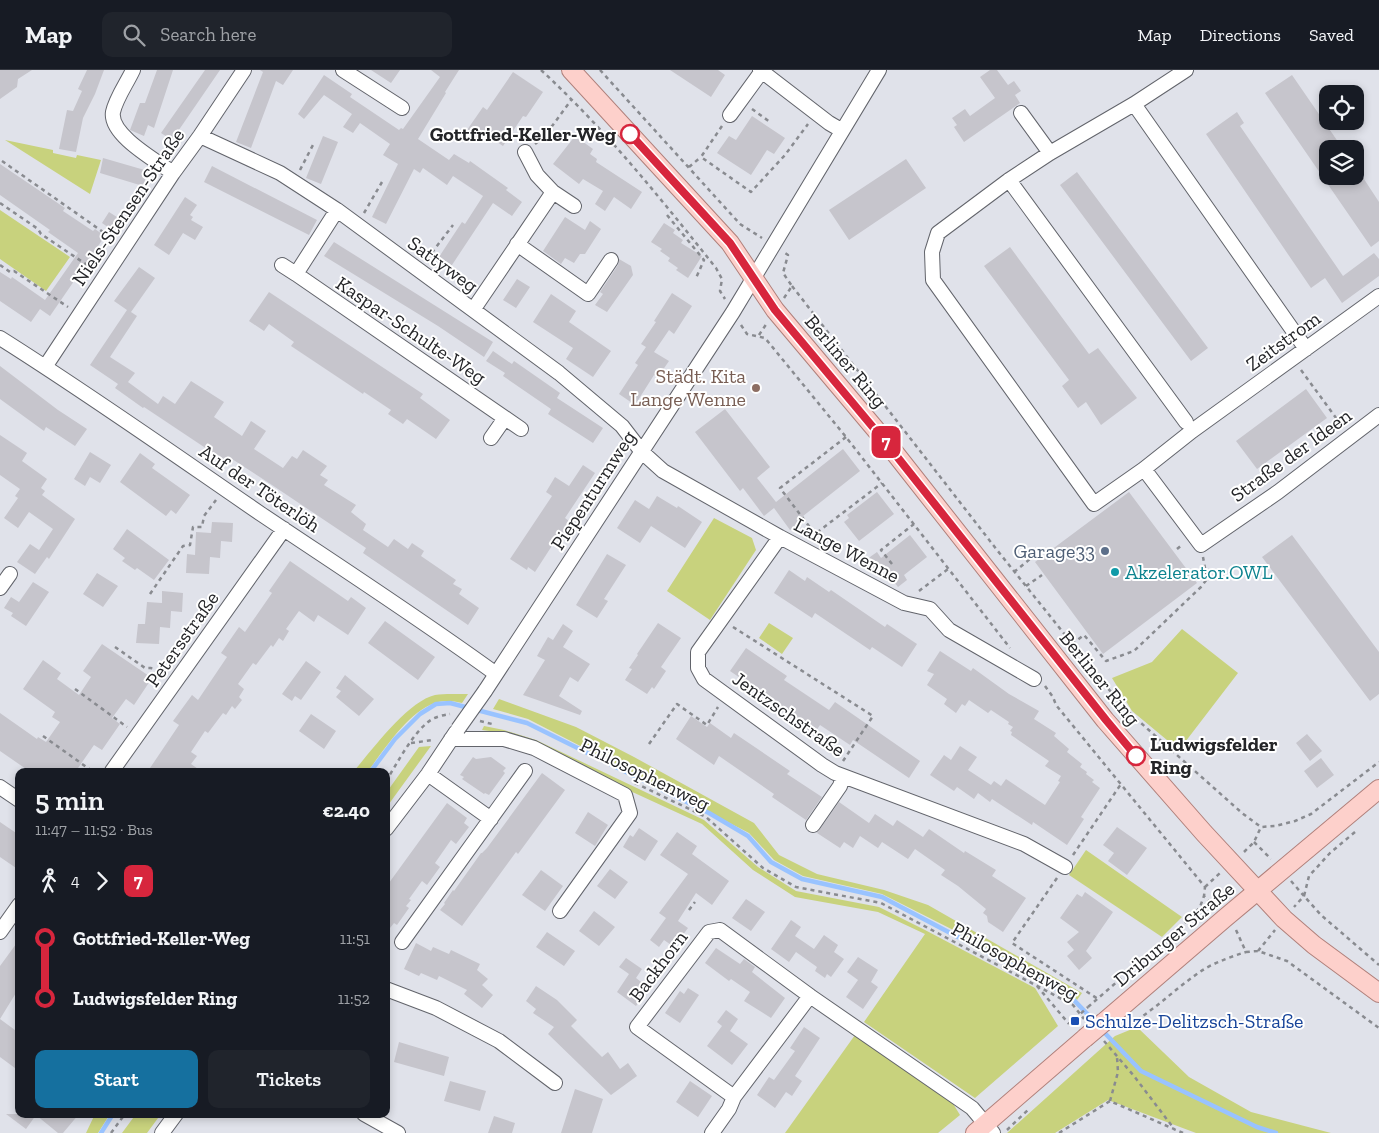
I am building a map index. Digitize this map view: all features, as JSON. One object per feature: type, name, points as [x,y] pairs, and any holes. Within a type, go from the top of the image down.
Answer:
[{"type":"main road","name":"Berliner Ring","points":[[571,70],[730,243],[775,310],[887,444],[1106,720],[1257,892]]},
{"type":"main road","name":"Driburger Straße","points":[[985,1130],[1085,1038],[1112,1026],[1225,918],[1379,789]]},
{"type":"main road","points":[[1257,892],[1314,945],[1379,994]]},
{"type":"street","points":[[134,70],[113,113],[115,126],[129,142],[173,173]]},
{"type":"street","name":"Niels-Stensen-Straße","points":[[45,366],[244,70]]},
{"type":"street","points":[[343,70],[402,108]]},
{"type":"street","name":"Piepenturmweg","points":[[390,825],[428,774],[496,674],[733,312],[841,130],[879,70]]},
{"type":"street","points":[[1186,70],[1009,180],[1186,422]]},
{"type":"street","points":[[730,115],[761,71],[841,130]]},
{"type":"street","points":[[1134,104],[1306,349]]},
{"type":"street","points":[[1021,113],[1050,153]]},
{"type":"street","name":"Sattyweg","points":[[200,136],[254,160],[294,182],[337,210],[559,373],[622,426],[642,452]]},
{"type":"street","points":[[525,152],[537,175],[553,192],[574,206]]},
{"type":"street","name":"Zeitstrom","points":[[1009,180],[938,233],[932,252],[933,280],[1094,504],[1379,296]]},
{"type":"street","points":[[473,310],[553,192]]},
{"type":"street","points":[[296,274],[337,210]]},
{"type":"street","points":[[518,244],[588,294],[611,260]]},
{"type":"street","name":"Kaspar-Schulte-Weg","points":[[282,265],[521,429]]},
{"type":"street","name":"Auf der Töterlöh","points":[[0,338],[45,366],[387,597],[496,674]]},
{"type":"street","name":"Straße der Ideen","points":[[1201,545],[1278,492],[1379,415]]},
{"type":"street","points":[[491,438],[505,418]]},
{"type":"street","name":"Lange Wenne","points":[[642,452],[663,471],[780,537],[904,603],[930,609],[949,630],[1034,678]]},
{"type":"street","points":[[1144,469],[1201,545]]},
{"type":"street","name":"Petersstraße","points":[[114,768],[284,529]]},
{"type":"street","name":"Jentzschstraße","points":[[780,537],[698,652],[698,668],[704,679],[822,765],[839,774],[1024,844],[1065,867]]},
{"type":"street","points":[[0,588],[10,574]]},
{"type":"street","points":[[452,737],[504,739],[534,748],[625,795],[630,813],[560,911]]},
{"type":"street","points":[[402,942],[525,771]]},
{"type":"street","points":[[428,774],[491,819]]},
{"type":"street","points":[[813,824],[825,810],[840,786],[839,774]]},
{"type":"street","points":[[0,788],[15,797]]},
{"type":"street","points":[[0,932],[15,911]]},
{"type":"street","name":"Backhorn","points":[[734,1096],[637,1027],[709,932],[720,930],[810,996],[972,1108],[985,1130]]},
{"type":"street","points":[[390,991],[436,1008],[499,1041],[555,1083]]},
{"type":"street","points":[[712,1133],[729,1109],[734,1096],[810,996]]},
{"type":"street","points":[[162,1133],[173,1118]]},
{"type":"street","points":[[371,1118],[398,1133]]},
{"type":"path","points":[[541,70],[572,99],[642,176],[716,268],[722,279],[720,291],[747,334],[765,338],[882,482],[1015,655]]},
{"type":"path","points":[[525,152],[544,137],[572,99]]},
{"type":"path","points":[[741,101],[770,122]]},
{"type":"path","points":[[701,157],[751,192],[785,155],[816,113]]},
{"type":"path","points":[[689,167],[701,157],[730,115]]},
{"type":"path","points":[[294,182],[314,143]]},
{"type":"path","points":[[2,161],[124,248]]},
{"type":"path","points":[[357,225],[382,182]]},
{"type":"path","points":[[0,203],[38,229],[41,234],[105,277]]},
{"type":"path","points":[[667,215],[704,260],[696,278]]},
{"type":"path","points":[[419,270],[453,225]]},
{"type":"path","points":[[0,265],[10,272],[14,271],[79,315]]},
{"type":"path","points":[[792,286],[1014,572],[1123,707],[1260,827],[1275,826],[1295,821],[1311,814],[1379,762]]},
{"type":"path","points":[[1292,358],[1340,422]]},
{"type":"path","points":[[846,437],[780,488],[815,534],[882,482]]},
{"type":"path","points":[[150,594],[183,546],[190,545],[193,527],[202,527],[204,516],[224,488]]},
{"type":"path","points":[[892,564],[881,550],[914,524]]},
{"type":"path","points":[[1072,644],[1084,635],[1106,662],[1134,651],[1207,579],[1201,545]]},
{"type":"path","points":[[1014,572],[1030,559],[1024,550]]},
{"type":"path","points":[[904,603],[948,569]]},
{"type":"path","points":[[1026,586],[1042,575]]},
{"type":"path","points":[[721,619],[873,716],[839,774]]},
{"type":"path","points":[[115,647],[145,668],[151,668],[174,684]]},
{"type":"path","points":[[1034,678],[1041,681],[1053,697],[1056,705],[1205,887],[1200,907],[1193,916],[1069,1024],[1036,985]]},
{"type":"path","points":[[74,689],[138,735]]},
{"type":"path","points":[[649,744],[677,704],[707,725],[726,695]]},
{"type":"path","points":[[390,775],[410,744],[428,722],[441,716],[454,714]]},
{"type":"path","points":[[480,721],[499,726]]},
{"type":"path","points":[[43,736],[88,768]]},
{"type":"path","points":[[410,744],[452,737]]},
{"type":"path","name":"Philosophenweg","points":[[635,783],[706,817],[763,868],[796,887],[881,903],[1073,1005],[1079,1013]]},
{"type":"path","points":[[1098,999],[1012,943],[1121,784]]},
{"type":"path","points":[[1254,842],[1260,827]]},
{"type":"path","points":[[1358,829],[1309,876],[1304,896],[1321,915],[1379,965]]},
{"type":"path","points":[[1204,896],[1240,937],[1246,952]]},
{"type":"path","points":[[689,910],[696,902]]},
{"type":"path","points":[[1112,1026],[1145,1015],[1206,969],[1224,959],[1246,952],[1258,951],[1287,961],[1379,1028]]},
{"type":"path","points":[[1104,1041],[1175,1130]]},
{"type":"path","points":[[1059,1133],[1110,1102],[1118,1072],[1117,1056]]},
{"type":"path","points":[[1110,1102],[1183,1133]]},
{"type":"path","points":[[111,1133],[122,1118]]},
{"type":"green space","points":[[5,140],[53,150],[53,153],[76,158],[77,155],[101,160],[90,194]]},
{"type":"green space","points":[[0,210],[70,257],[46,291],[0,259]]},
{"type":"green space","points":[[714,518],[752,538],[756,550],[710,620],[667,591]]},
{"type":"green space","points":[[769,623],[793,638],[782,654],[759,638]]},
{"type":"green space","points":[[1182,629],[1238,673],[1179,750],[1132,711],[1112,678],[1152,662]]},
{"type":"green space","points":[[441,694],[468,694],[462,703],[442,701],[425,708],[406,723],[370,768],[356,768],[380,739],[413,706],[425,699]]},
{"type":"green space","points":[[499,699],[576,727],[754,823],[779,855],[817,874],[884,890],[928,905],[1082,993],[1077,1000],[1072,995],[975,941],[882,894],[803,876],[774,860],[749,833],[528,719],[493,709]]},
{"type":"green space","points":[[484,726],[536,740],[704,820],[758,867],[796,891],[879,907],[925,930],[1035,988],[1058,1026],[975,1098],[864,1022],[925,934],[878,912],[795,897],[753,870],[702,824],[504,733],[482,730]]},
{"type":"green space","points":[[431,746],[390,802],[390,787],[419,747]]},
{"type":"green space","points":[[1086,850],[1182,917],[1162,937],[1069,875]]},
{"type":"green space","points":[[1137,1027],[1189,1077],[1251,1112],[1331,1133],[1196,1133],[1108,1100],[1055,1133],[1007,1133],[1115,1036]]},
{"type":"green space","points":[[855,1035],[952,1102],[960,1115],[938,1133],[785,1133]]},
{"type":"green space","points":[[93,1118],[107,1118],[98,1133],[86,1133]]},
{"type":"green space","points":[[133,1118],[158,1118],[147,1133],[122,1133]]},
{"type":"building","points":[[0,70],[32,70],[18,79],[17,87],[0,99]]},
{"type":"building","points":[[87,70],[104,70],[83,118],[76,152],[59,149],[67,110],[73,111],[82,91],[78,89]]},
{"type":"building","points":[[157,70],[173,70],[154,128],[148,125],[144,136],[130,130],[140,103],[145,103]]},
{"type":"building","points":[[205,70],[220,70],[172,140],[161,133]]},
{"type":"building","points":[[260,70],[293,70],[283,85],[276,81],[251,148],[236,142],[263,72]]},
{"type":"building","points":[[371,70],[400,70],[391,83]]},
{"type":"building","points":[[431,70],[459,70],[418,139],[449,160],[454,154],[469,163],[470,161],[508,188],[506,190],[522,202],[512,216],[493,203],[450,268],[437,260],[462,222],[465,224],[483,196],[453,176],[447,185],[423,168],[420,173],[414,169],[386,224],[372,217],[398,164],[383,155],[390,144],[360,123],[353,133],[343,127],[352,114],[324,95],[304,119],[298,114],[324,75],[352,94],[350,97],[399,130],[403,129],[440,77]]},
{"type":"building","points":[[670,70],[718,70],[725,75],[711,97]]},
{"type":"building","points":[[990,70],[997,70],[1008,85],[1014,81],[1021,91],[1015,95],[1020,103],[964,142],[954,127],[957,125],[952,118],[965,109],[970,116],[995,98],[980,77]]},
{"type":"building","points":[[513,72],[543,92],[526,117],[523,116],[503,146],[485,134],[481,140],[467,130],[483,107],[487,110]]},
{"type":"building","points":[[1292,75],[1319,114],[1319,130],[1330,130],[1337,140],[1319,140],[1319,171],[1265,93]]},
{"type":"building","points":[[1237,112],[1244,123],[1240,126],[1343,276],[1374,253],[1379,259],[1379,276],[1342,303],[1325,278],[1311,288],[1206,134]]},
{"type":"building","points":[[752,116],[785,138],[774,154],[767,150],[751,175],[717,153],[729,136],[736,140]]},
{"type":"building","points":[[323,136],[338,142],[321,184],[306,178]]},
{"type":"building","points":[[575,136],[593,149],[590,154],[597,159],[596,162],[642,192],[631,209],[614,197],[605,211],[595,204],[603,191],[583,179],[579,184],[553,164]]},
{"type":"building","points":[[103,158],[148,171],[143,186],[100,173]]},
{"type":"building","points":[[906,159],[926,188],[849,240],[829,210]]},
{"type":"building","points":[[0,164],[65,208],[63,211],[93,231],[95,229],[105,236],[50,316],[40,309],[31,322],[0,301],[0,272],[11,279],[12,277],[45,300],[78,253],[48,232],[50,230],[0,195]]},
{"type":"building","points":[[212,166],[317,220],[309,235],[204,182]]},
{"type":"building","points":[[1077,172],[1208,348],[1191,361],[1060,185]]},
{"type":"building","points":[[1364,179],[1379,202],[1379,241],[1371,247],[1328,185],[1364,185]]},
{"type":"building","points":[[185,197],[197,205],[190,215],[193,217],[191,220],[203,227],[195,240],[183,233],[169,255],[154,245]]},
{"type":"building","points":[[109,212],[120,219],[112,230],[102,223]]},
{"type":"building","points":[[565,217],[585,230],[590,221],[601,229],[585,254],[580,254],[574,263],[565,258],[561,264],[543,251]]},
{"type":"building","points":[[664,223],[675,230],[673,233],[683,240],[681,243],[702,256],[688,278],[676,270],[678,268],[668,261],[670,258],[660,251],[662,249],[651,242]]},
{"type":"building","points":[[334,242],[493,342],[484,357],[438,326],[324,256]]},
{"type":"building","points":[[1010,247],[1089,354],[1098,348],[1137,398],[1101,425],[1086,402],[1078,408],[1062,386],[1069,380],[984,266]]},
{"type":"building","points":[[619,259],[631,266],[633,275],[607,312],[595,305],[603,294],[600,292],[618,265]]},
{"type":"building","points":[[139,267],[155,278],[131,312],[137,316],[110,357],[135,373],[128,382],[158,404],[163,396],[175,404],[191,381],[224,402],[214,417],[242,436],[251,421],[266,431],[254,449],[283,468],[292,456],[297,459],[303,450],[327,466],[320,475],[328,480],[324,485],[356,505],[351,512],[366,524],[363,530],[388,547],[394,539],[408,549],[412,543],[424,551],[421,556],[456,580],[453,584],[462,589],[459,594],[479,608],[468,625],[363,553],[366,548],[232,459],[228,463],[143,408],[115,388],[118,384],[90,365],[127,310],[114,301]]},
{"type":"building","points":[[517,279],[530,287],[516,308],[503,300]]},
{"type":"building","points":[[269,292],[423,394],[420,398],[450,420],[436,439],[407,419],[403,424],[388,414],[391,410],[364,392],[363,394],[291,346],[294,342],[269,324],[264,331],[249,321]]},
{"type":"building","points":[[672,293],[692,306],[674,334],[669,330],[654,352],[669,361],[658,377],[654,375],[635,405],[619,394],[638,365],[635,363],[646,347],[641,344]]},
{"type":"building","points":[[551,294],[576,311],[569,322],[611,351],[593,377],[566,359],[573,348],[533,322]]},
{"type":"building","points":[[493,351],[512,364],[514,361],[560,393],[557,398],[603,428],[593,443],[548,414],[551,409],[503,376],[505,373],[486,361]]},
{"type":"building","points":[[0,366],[58,410],[87,429],[75,446],[46,427],[44,431],[0,399]]},
{"type":"building","points":[[1306,389],[1327,418],[1257,469],[1236,441]]},
{"type":"building","points":[[725,409],[770,467],[757,478],[776,502],[843,449],[860,471],[798,520],[800,523],[790,530],[774,508],[764,516],[743,488],[740,491],[695,432]]},
{"type":"building","points":[[0,435],[27,453],[22,461],[47,479],[41,488],[45,491],[42,495],[75,519],[49,559],[47,557],[35,574],[17,562],[30,544],[39,550],[53,529],[29,512],[18,528],[4,518],[18,498],[15,496],[20,489],[0,475]]},
{"type":"building","points":[[90,452],[111,465],[100,483],[90,477],[85,486],[74,479]]},
{"type":"building","points":[[140,453],[155,464],[152,468],[190,495],[176,514],[171,510],[166,516],[120,482]]},
{"type":"building","points":[[583,465],[595,473],[565,518],[573,524],[561,541],[557,538],[535,572],[528,567],[527,570],[510,559],[552,496],[546,492],[555,477],[569,486]]},
{"type":"building","points":[[877,492],[894,514],[859,541],[844,522],[849,518],[847,515]]},
{"type":"building","name":"Akzelerator.OWL","points":[[1129,492],[1197,583],[1103,654],[1035,562]]},
{"type":"building","points":[[657,496],[677,508],[678,506],[702,522],[685,548],[651,526],[640,543],[617,528],[635,500],[649,509]]},
{"type":"building","points":[[212,522],[233,523],[232,542],[221,541],[220,558],[210,557],[209,574],[186,573],[187,554],[195,555],[196,532],[211,533]]},
{"type":"building","points":[[127,529],[169,560],[154,580],[137,568],[135,570],[122,561],[125,558],[113,549]]},
{"type":"building","points":[[910,535],[927,557],[904,575],[907,580],[898,587],[881,566],[872,573],[863,562],[877,552],[881,558]]},
{"type":"building","points":[[1292,535],[1379,652],[1379,694],[1370,701],[1262,557]]},
{"type":"building","points":[[607,554],[626,565],[604,599],[608,601],[597,618],[576,605]]},
{"type":"building","points":[[290,561],[348,601],[351,597],[366,608],[348,635],[318,615],[314,622],[299,611],[286,629],[289,631],[283,641],[279,638],[273,647],[271,645],[256,665],[253,663],[238,684],[244,689],[239,697],[242,700],[235,709],[232,706],[226,715],[223,713],[208,733],[205,731],[191,752],[197,756],[191,764],[197,768],[150,768],[179,725],[173,721],[192,695],[198,700],[227,657],[221,653],[239,627],[245,632],[272,593],[269,591]]},
{"type":"building","points":[[789,570],[805,581],[807,577],[829,592],[831,590],[885,627],[887,624],[917,644],[902,667],[872,647],[870,650],[815,613],[812,618],[774,593]]},
{"type":"building","points":[[97,573],[118,586],[103,607],[83,594]]},
{"type":"building","points":[[33,582],[49,592],[26,626],[11,616],[13,613],[4,608],[11,597],[19,602]]},
{"type":"building","points":[[162,591],[183,593],[182,612],[171,611],[170,628],[160,627],[159,644],[136,643],[138,624],[145,624],[147,602],[162,603]]},
{"type":"building","points":[[385,621],[435,657],[418,680],[368,643]]},
{"type":"building","points":[[658,623],[681,638],[661,667],[666,671],[654,689],[652,687],[647,694],[625,680],[632,669],[629,668],[637,654]]},
{"type":"building","points":[[563,624],[573,631],[563,647],[590,664],[578,682],[570,677],[559,696],[582,711],[580,715],[523,695],[545,660],[537,656],[548,637],[553,640]]},
{"type":"building","points":[[102,644],[152,678],[134,705],[126,699],[112,718],[120,724],[102,750],[94,745],[78,768],[25,768],[0,751],[0,713],[37,739],[38,737],[46,742],[60,722],[52,717],[55,712],[23,689],[43,660],[61,673],[57,679],[79,695],[91,677],[83,671]]},
{"type":"building","points":[[746,648],[787,676],[784,680],[829,710],[835,702],[920,761],[909,778],[853,740],[850,745],[820,725],[814,734],[769,702],[771,699],[730,671]]},
{"type":"building","points":[[940,651],[971,671],[973,668],[1009,694],[1039,711],[1034,719],[1056,733],[1054,736],[1069,749],[1067,752],[1082,764],[1080,767],[1094,780],[1092,782],[1100,788],[1081,817],[1084,819],[1067,845],[1033,822],[1032,825],[992,799],[990,802],[978,793],[974,799],[957,787],[954,791],[930,775],[944,755],[951,760],[960,746],[977,757],[968,770],[991,785],[994,781],[1001,786],[1006,779],[1045,805],[1060,782],[1058,781],[1061,776],[1045,766],[1049,761],[1011,735],[1012,732],[1010,731],[1013,727],[1008,724],[1009,722],[991,710],[988,713],[969,700],[965,706],[962,704],[956,713],[944,704],[947,699],[927,685],[934,674],[927,671]]},
{"type":"building","points":[[306,661],[321,672],[301,700],[295,696],[292,701],[282,694]]},
{"type":"building","points":[[345,675],[374,699],[359,716],[336,697],[341,691],[336,688]]},
{"type":"building","points":[[311,714],[336,731],[324,749],[299,731]]},
{"type":"building","points":[[691,716],[707,727],[710,723],[731,738],[734,733],[790,771],[787,774],[822,797],[806,820],[772,797],[774,794],[719,756],[714,765],[676,739]]},
{"type":"building","points":[[1307,734],[1322,751],[1310,761],[1296,743]]},
{"type":"building","points":[[473,757],[476,759],[491,757],[506,768],[503,771],[505,773],[489,795],[484,794],[462,779],[464,777],[460,775]]},
{"type":"building","points":[[1321,758],[1334,775],[1317,788],[1304,771]]},
{"type":"building","points":[[542,773],[565,790],[518,854],[516,852],[462,926],[440,910],[453,890],[481,853],[487,848]]},
{"type":"building","points":[[839,802],[869,823],[875,814],[893,826],[897,820],[923,837],[929,829],[964,853],[965,851],[996,870],[992,876],[1026,898],[1003,932],[988,922],[987,916],[983,913],[986,909],[941,875],[945,870],[915,849],[908,859],[882,842],[878,848],[860,836],[853,848],[844,842],[840,848],[817,833]]},
{"type":"building","points":[[447,803],[467,818],[464,823],[469,827],[456,844],[451,840],[435,863],[440,867],[427,885],[422,881],[409,899],[411,900],[406,906],[409,908],[397,925],[394,923],[390,928],[390,881]]},
{"type":"building","points":[[588,812],[608,825],[595,846],[575,833]]},
{"type":"building","points":[[0,822],[15,832],[15,867],[0,857]]},
{"type":"building","points":[[1117,827],[1147,848],[1127,875],[1108,861],[1114,853],[1103,845]]},
{"type":"building","points":[[639,828],[658,841],[645,861],[623,847],[630,835],[633,837]]},
{"type":"building","points":[[677,832],[697,846],[692,854],[729,881],[712,905],[696,893],[678,921],[688,928],[674,947],[664,940],[659,947],[650,940],[666,918],[659,913],[688,874],[660,855]]},
{"type":"building","points":[[610,869],[628,882],[615,899],[597,886]]},
{"type":"building","points":[[541,870],[563,886],[545,911],[522,895]]},
{"type":"building","points":[[1085,892],[1113,912],[1086,951],[1092,958],[1079,970],[1067,956],[1074,950],[1067,942],[1079,932],[1060,918],[1077,894],[1082,897]]},
{"type":"building","points":[[746,899],[765,912],[751,931],[732,918]]},
{"type":"building","points":[[594,911],[615,927],[599,946],[579,931]]},
{"type":"building","points":[[791,920],[801,927],[795,936],[814,949],[824,935],[838,945],[834,952],[844,959],[831,977],[827,974],[825,978],[815,971],[817,967],[796,952],[789,962],[771,949]]},
{"type":"building","points":[[547,932],[575,951],[564,966],[536,947]]},
{"type":"building","points":[[416,943],[431,951],[433,947],[449,954],[451,950],[480,964],[477,970],[488,979],[482,985],[493,995],[482,1008],[464,994],[467,990],[439,976],[437,980],[421,973],[419,976],[404,969]]},
{"type":"building","points":[[15,945],[15,995],[0,1019],[0,966]]},
{"type":"building","points":[[716,948],[740,964],[744,959],[755,967],[752,972],[785,998],[771,1018],[744,1001],[750,992],[731,979],[729,981],[705,963]]},
{"type":"building","points":[[858,957],[878,970],[871,982],[878,987],[863,1009],[846,997],[858,980],[847,972]]},
{"type":"building","points":[[626,958],[642,969],[636,978],[649,988],[636,1006],[617,992],[629,974],[619,967]]},
{"type":"building","points":[[536,986],[557,1000],[577,1020],[571,1026],[602,1057],[608,1052],[620,1069],[628,1063],[637,1076],[611,1095],[548,1034],[554,1027],[533,1013],[536,1009],[526,1001]]},
{"type":"building","points":[[688,988],[699,995],[680,1023],[665,1013],[680,991],[684,994]]},
{"type":"building","points":[[726,1010],[738,1019],[730,1031],[723,1026],[748,1044],[732,1065],[707,1046],[722,1026],[717,1022]]},
{"type":"building","points":[[0,1019],[15,1030],[15,1068],[0,1057]]},
{"type":"building","points":[[804,1027],[820,1038],[795,1076],[802,1081],[792,1096],[786,1092],[775,1108],[757,1095],[769,1077],[774,1080],[795,1051],[790,1048]]},
{"type":"building","points":[[399,1042],[449,1057],[444,1076],[394,1062]]},
{"type":"building","points":[[450,1081],[486,1091],[480,1111],[444,1101]]},
{"type":"building","points":[[690,1081],[712,1096],[698,1117],[676,1102]]},
{"type":"building","points":[[575,1089],[603,1099],[592,1133],[561,1133]]},
{"type":"building","points":[[6,1114],[15,1114],[15,1118],[34,1118],[26,1129]]},
{"type":"building","points":[[494,1116],[515,1123],[512,1133],[488,1133]]},
{"type":"building","points":[[40,1118],[76,1118],[63,1133],[58,1133]]},
{"type":"waterway","points":[[373,768],[395,739],[420,714],[436,704],[450,703],[527,723],[709,813],[748,836],[771,862],[802,879],[882,897],[1070,996],[1096,1023]]},
{"type":"waterway","points":[[1101,1029],[1141,1071],[1257,1127],[1276,1133]]},
{"type":"waterway","points":[[101,1133],[110,1118]]},
{"type":"bus line","name":"7","points":[[630,134],[730,243],[775,310],[887,444],[1136,756]]},
{"type":"place","name":"Gottfried-Keller-Weg","points":[[630,134]]},
{"type":"place","name":"Städt. Kita Lange Wenne","points":[[756,388]]},
{"type":"place","name":"Garage33","points":[[1105,551]]},
{"type":"place","name":"Akzelerator.OWL","points":[[1115,572]]},
{"type":"place","name":"Ludwigsfelder Ring","points":[[1136,756]]},
{"type":"place","name":"Schulze-Delitzsch-Straße","points":[[1075,1021]]}]
